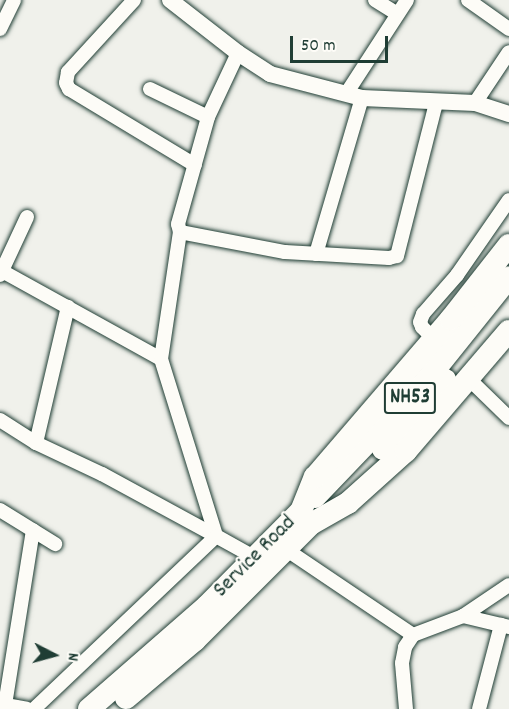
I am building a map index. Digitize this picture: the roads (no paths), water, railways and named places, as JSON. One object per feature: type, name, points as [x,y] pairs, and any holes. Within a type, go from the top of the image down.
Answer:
[{"type":"highway","name":"Service Road","points":[[113,709],[195,640],[287,550],[306,517],[315,477],[434,339],[509,245]]},
{"type":"highway","name":"NH53","points":[[306,517],[425,382],[509,277]]},
{"type":"highway","name":"NH53","points":[[306,517],[422,409],[509,303]]},
{"type":"highway","name":"Service Road","points":[[89,709],[207,606],[254,557],[306,517],[348,503],[406,451],[508,332]]},
{"type":"street","points":[[0,29],[14,0]]},
{"type":"street","points":[[134,0],[68,72],[66,83],[69,89],[195,165]]},
{"type":"street","points":[[170,0],[238,53],[270,74],[354,96],[436,103],[475,103],[509,114]]},
{"type":"street","points":[[375,0],[397,14]]},
{"type":"street","points":[[316,254],[354,96],[406,0]]},
{"type":"street","points":[[468,0],[509,29]]},
{"type":"street","points":[[475,103],[509,52]]},
{"type":"street","points":[[216,536],[161,359],[180,232],[178,224],[208,117],[238,53]]},
{"type":"street","points":[[150,89],[208,117]]},
{"type":"street","points":[[180,232],[285,252],[393,258],[397,256],[436,103]]},
{"type":"street","points":[[434,339],[422,327],[420,322],[423,314],[457,275],[509,200]]},
{"type":"street","points":[[27,217],[1,273],[161,359]]},
{"type":"street","points":[[36,442],[68,308]]},
{"type":"street","points":[[469,379],[509,418]]},
{"type":"street","points":[[0,420],[36,442],[102,474],[254,557]]},
{"type":"street","points":[[0,510],[55,544]]},
{"type":"street","points":[[27,709],[2,704],[33,530]]},
{"type":"street","points":[[33,709],[216,536]]},
{"type":"street","points":[[287,550],[413,635]]},
{"type":"street","points":[[406,709],[402,663],[405,647],[413,635],[463,616],[509,585]]},
{"type":"street","points":[[463,616],[505,626],[479,709]]}]
